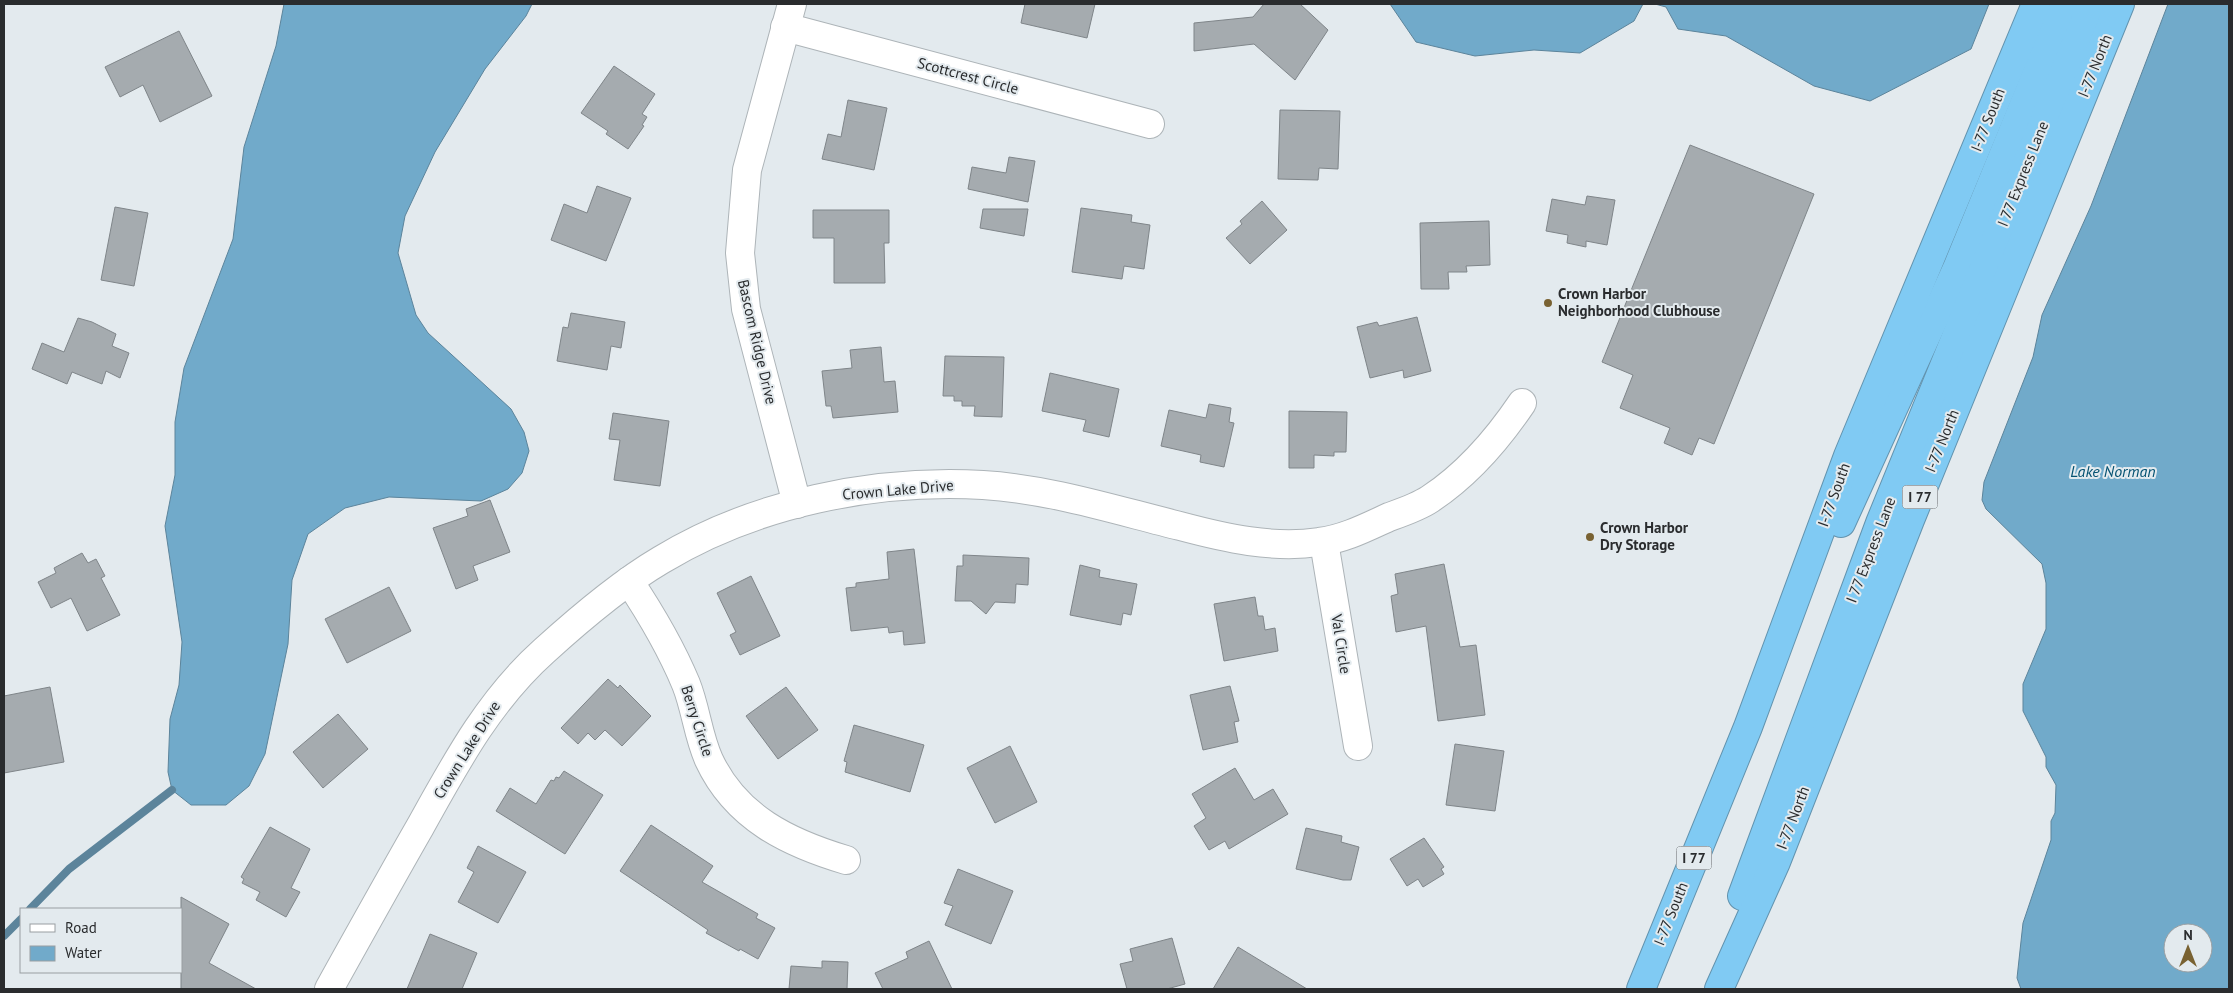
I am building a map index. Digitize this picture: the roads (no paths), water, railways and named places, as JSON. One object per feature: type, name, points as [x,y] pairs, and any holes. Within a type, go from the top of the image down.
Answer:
[{"type":"highway","name":"I-77 South","points":[[1641,989],[1748,727],[1848,456],[2036,4]]},
{"type":"highway","name":"I 77 Express Lane","points":[[1748,727],[1958,266],[2065,4]]},
{"type":"highway","name":"I 77 Express Lane","points":[[1708,989],[1880,523],[2092,4]]},
{"type":"highway","name":"I-77 North","points":[[1719,989],[1776,862],[1910,520],[2120,4]]},
{"type":"street","name":"Scottcrest Circle","points":[[789,15],[1150,124]]},
{"type":"street","name":"Bascom Ridge Drive","points":[[789,15],[747,170],[740,254],[746,309],[797,504]]},
{"type":"street","name":"Crown Lake Drive","points":[[328,989],[447,779],[491,707],[542,653],[629,581],[660,560],[699,539],[767,513],[797,504],[849,493],[891,488],[984,486],[1032,490],[1238,540],[1279,543],[1324,542],[1352,533],[1427,502],[1480,458],[1500,436],[1522,403]]},
{"type":"street","name":"Val Circle","points":[[1324,542],[1358,746]]},
{"type":"street","name":"Berry Circle","points":[[629,581],[671,650],[687,686],[697,726],[710,761],[728,790],[753,815],[780,836],[809,849],[846,860]]},
{"type":"water","points":[[284,4],[532,4],[526,16],[485,69],[435,152],[405,216],[398,253],[416,315],[428,333],[511,409],[524,432],[529,451],[522,473],[508,489],[481,501],[389,497],[345,508],[308,534],[292,580],[288,644],[265,754],[249,786],[226,805],[191,805],[172,790],[168,772],[170,719],[179,685],[182,642],[165,526],[175,475],[175,422],[184,368],[233,239],[244,147],[276,46]]},
{"type":"water","points":[[1390,4],[1643,4],[1634,21],[1580,53],[1534,50],[1475,56],[1416,42]]},
{"type":"water","points":[[1655,4],[1989,4],[1971,49],[1870,101],[1814,86],[1726,36],[1678,29],[1666,7]]},
{"type":"water","name":"Lake Norman","points":[[2168,4],[2229,4],[2229,989],[2021,989],[2017,978],[2023,923],[2051,840],[2051,821],[2055,813],[2056,785],[2046,767],[2046,757],[2023,711],[2023,684],[2046,629],[2046,583],[2042,564],[1986,509],[1982,500],[1984,482],[2033,357],[2042,315],[2091,206]]},
{"type":"waterway","points":[[31,908],[69,869],[172,790]]},
{"type":"waterway","points":[[4,936],[20,920]]},
{"type":"place","name":"Crown Harbor Neighborhood Clubhouse","points":[[1548,303]]},
{"type":"place","name":"Crown Harbor Dry Storage","points":[[1590,537]]}]
